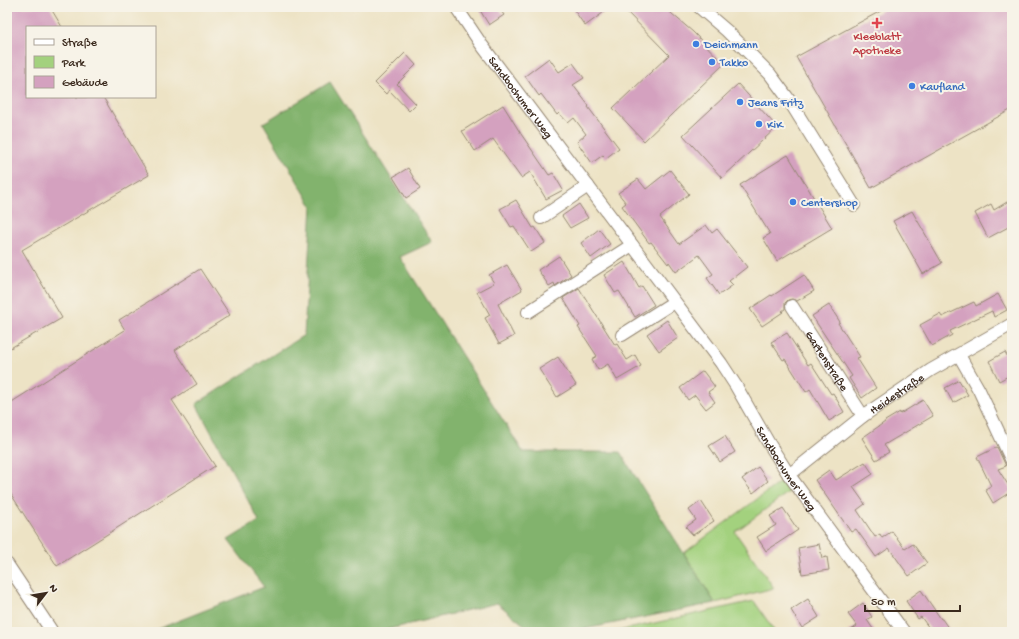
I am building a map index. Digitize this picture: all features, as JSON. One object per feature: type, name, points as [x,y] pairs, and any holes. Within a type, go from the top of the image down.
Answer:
[{"type":"street","name":"Sandbochumer Weg","points":[[456,7],[481,44],[721,363],[789,474],[904,632]]},
{"type":"street","points":[[699,7],[727,31],[770,74],[787,96],[854,205]]},
{"type":"street","points":[[541,218],[588,186]]},
{"type":"street","points":[[528,312],[632,245]]},
{"type":"street","points":[[622,335],[674,302]]},
{"type":"street","name":"Gartenstraße","points":[[792,306],[863,416]]},
{"type":"street","name":"Heidestraße","points":[[789,474],[863,416],[931,370],[1012,324]]},
{"type":"street","points":[[959,355],[979,390],[1012,461]]},
{"type":"street","points":[[7,564],[51,630]]},
{"type":"green space","points":[[330,82],[432,242],[400,257],[523,452],[620,452],[715,603],[570,632],[533,632],[497,603],[377,632],[150,632],[264,587],[228,540],[259,521],[196,404],[304,335],[312,206],[263,123]]},
{"type":"green space","points":[[783,480],[790,491],[735,532],[774,588],[715,603],[684,553]]},
{"type":"green space","points":[[754,601],[775,632],[614,632]]},
{"type":"building","points":[[16,7],[50,7],[61,26],[26,26],[26,98],[104,98],[149,175],[22,250],[62,318],[7,350],[7,12]]},
{"type":"building","points":[[478,7],[498,7],[504,15],[489,25]]},
{"type":"building","points":[[572,7],[611,7],[585,26]]},
{"type":"building","points":[[622,7],[664,7],[693,32],[724,64],[644,141],[613,108],[669,55]]},
{"type":"building","name":"Kaufland","points":[[888,7],[1009,7],[1012,10],[1012,109],[871,188],[796,57]]},
{"type":"building","points":[[405,53],[416,65],[397,84],[416,104],[409,111],[389,90],[386,94],[375,83]]},
{"type":"building","points":[[549,58],[559,72],[573,63],[584,78],[573,85],[619,148],[606,158],[603,155],[592,163],[577,142],[586,134],[574,118],[568,123],[559,113],[557,115],[541,94],[539,96],[525,76]]},
{"type":"building","points":[[738,84],[777,127],[722,178],[683,135]]},
{"type":"building","points":[[503,105],[549,175],[553,173],[563,190],[546,199],[530,172],[521,178],[493,139],[475,151],[462,131]]},
{"type":"building","points":[[788,155],[832,228],[777,261],[763,238],[770,234],[740,185]]},
{"type":"building","points":[[408,168],[420,189],[406,198],[393,177]]},
{"type":"building","points":[[670,170],[689,194],[660,217],[679,244],[706,225],[712,233],[717,229],[747,267],[729,281],[733,285],[719,295],[707,278],[713,274],[699,255],[676,272],[651,242],[649,243],[622,206],[626,203],[618,193],[638,179],[646,189]]},
{"type":"building","points":[[1012,199],[1012,225],[988,238],[975,213],[991,204],[994,210]]},
{"type":"building","points":[[516,200],[533,228],[535,227],[545,243],[531,252],[514,226],[511,227],[500,209]]},
{"type":"building","points":[[579,204],[588,218],[570,228],[562,216]]},
{"type":"building","points":[[912,211],[942,263],[923,274],[893,221]]},
{"type":"building","points":[[599,229],[610,244],[591,258],[581,243]]},
{"type":"building","points":[[559,256],[571,275],[555,286],[554,283],[549,286],[538,270]]},
{"type":"building","points":[[624,262],[639,288],[642,286],[654,305],[635,317],[619,291],[615,293],[604,275]]},
{"type":"building","points":[[507,265],[522,290],[498,304],[514,336],[499,344],[485,318],[490,315],[477,292],[494,283],[489,275]]},
{"type":"building","points":[[200,269],[230,315],[175,350],[197,384],[172,400],[215,466],[57,566],[7,488],[7,405],[125,330],[119,320]]},
{"type":"building","points":[[804,275],[814,291],[797,301],[792,299],[788,300],[785,303],[785,309],[782,311],[783,312],[762,326],[750,309]]},
{"type":"building","points":[[579,288],[615,345],[617,344],[627,360],[635,355],[641,366],[617,380],[608,364],[598,370],[592,359],[597,356],[578,327],[580,326],[563,298]]},
{"type":"building","points":[[998,294],[1007,310],[994,317],[992,311],[950,331],[952,335],[932,346],[920,325],[940,314],[942,317],[974,302],[976,306]]},
{"type":"building","points":[[829,305],[840,322],[838,323],[860,357],[857,358],[876,388],[862,398],[849,378],[852,376],[812,316]]},
{"type":"building","points":[[667,320],[678,338],[659,351],[647,334]]},
{"type":"building","points":[[787,333],[808,365],[811,363],[831,394],[833,393],[844,412],[829,421],[810,389],[806,392],[785,359],[783,360],[771,342]]},
{"type":"building","points":[[1005,352],[1012,365],[1012,374],[999,381],[989,361]]},
{"type":"building","points":[[558,357],[576,385],[557,397],[539,369]]},
{"type":"building","points":[[703,371],[715,387],[708,392],[715,402],[706,409],[695,395],[688,400],[680,388]]},
{"type":"building","points":[[959,380],[968,395],[953,403],[945,388]]},
{"type":"building","points":[[923,400],[933,416],[884,445],[889,452],[876,460],[862,438],[885,421]]},
{"type":"building","points":[[725,436],[735,452],[720,462],[709,446]]},
{"type":"building","points":[[997,447],[1006,466],[998,469],[1012,491],[993,503],[985,489],[991,486],[977,457]]},
{"type":"building","points":[[865,462],[873,474],[853,487],[865,504],[857,510],[875,537],[880,534],[882,538],[892,531],[905,549],[913,544],[927,563],[909,576],[889,548],[876,557],[856,529],[851,532],[815,480],[829,470],[836,480]]},
{"type":"building","points":[[758,467],[768,481],[753,493],[742,479]]},
{"type":"building","points":[[701,501],[714,521],[693,535],[686,527],[696,520],[689,510]]},
{"type":"building","points":[[783,508],[798,530],[766,551],[757,537],[776,525],[770,516]]},
{"type":"building","points":[[819,544],[822,558],[827,557],[829,570],[802,574],[798,548]]},
{"type":"building","points":[[921,590],[951,632],[932,632],[921,617],[918,619],[906,601]]},
{"type":"building","points":[[808,599],[819,617],[802,628],[791,610]]},
{"type":"building","points":[[863,603],[872,617],[867,620],[875,632],[848,632],[857,626],[848,614]]},
{"type":"place","name":"Kleeblatt Apotheke","points":[[877,23]]},
{"type":"place","name":"Deichmann","points":[[696,44]]},
{"type":"place","name":"Takko","points":[[712,62]]},
{"type":"place","name":"Kaufland","points":[[912,86]]},
{"type":"place","name":"Jeans Fritz","points":[[740,102]]},
{"type":"place","name":"KiK","points":[[759,124]]},
{"type":"place","name":"Centershop","points":[[793,202]]}]
